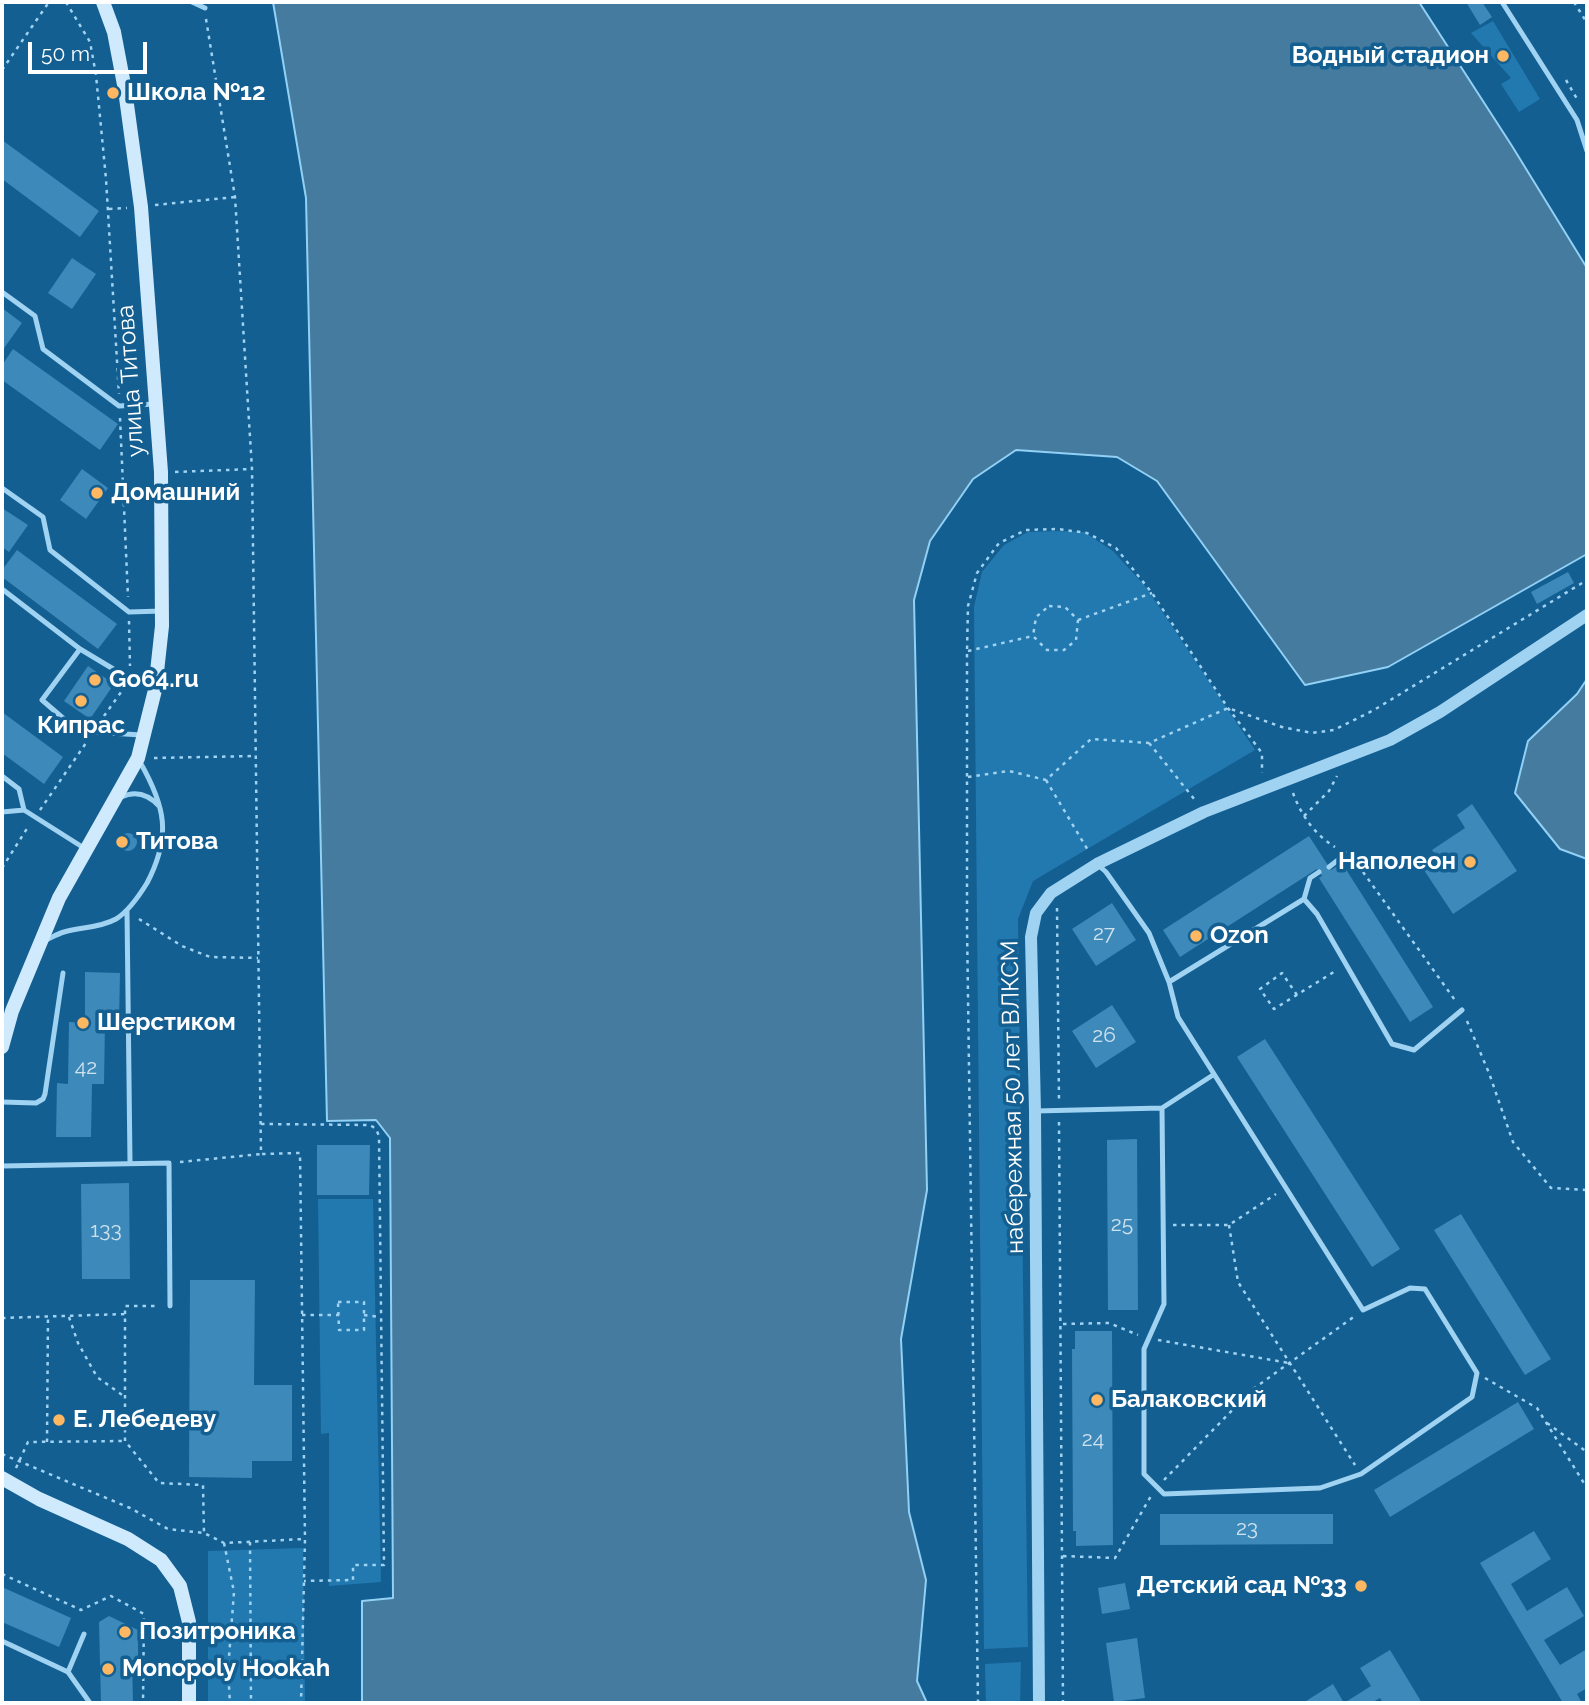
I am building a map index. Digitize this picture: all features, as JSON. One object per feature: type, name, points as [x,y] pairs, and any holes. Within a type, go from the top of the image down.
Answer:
[{"type":"main road","name":"улица Титова","points":[[2,1047],[7,1009],[59,898],[138,758],[156,679],[162,611],[161,472],[141,207],[125,90],[114,32],[103,2]]},
{"type":"main road","points":[[5,1480],[39,1499],[128,1539],[160,1560],[180,1586],[189,1622],[189,1703]]},
{"type":"street","name":"набережная 50 лет ВЛКСМ","points":[[1038,1703],[1035,1111],[1031,937],[1036,913],[1051,893],[1097,864],[1204,812],[1390,740],[1440,712],[1587,615]]},
{"type":"lane","points":[[192,2],[205,8]]},
{"type":"lane","points":[[1502,2],[1577,120],[1587,151]]},
{"type":"lane","points":[[2,292],[35,316],[43,349],[119,406],[156,404]]},
{"type":"lane","points":[[2,488],[43,517],[50,550],[129,611],[162,611]]},
{"type":"lane","points":[[2,589],[80,649],[130,679],[156,679]]},
{"type":"lane","points":[[80,649],[42,700],[78,731],[144,735]]},
{"type":"lane","points":[[38,944],[62,933],[96,927],[115,919],[127,911],[154,869],[161,847],[161,808],[154,787],[138,758]]},
{"type":"lane","points":[[2,776],[19,789],[24,810]]},
{"type":"lane","points":[[115,799],[128,793],[140,793],[151,797],[161,808]]},
{"type":"lane","points":[[2,812],[24,810],[87,850]]},
{"type":"lane","points":[[1329,867],[1344,852]]},
{"type":"lane","points":[[1097,864],[1149,933],[1169,982],[1178,1017],[1363,1310],[1410,1288],[1425,1289],[1477,1373],[1472,1397],[1361,1474],[1320,1488],[1164,1494],[1144,1474],[1144,1349],[1164,1304],[1162,1108]]},
{"type":"lane","points":[[1169,982],[1304,899],[1310,878],[1319,872]]},
{"type":"lane","points":[[1304,899],[1317,914],[1392,1044],[1414,1050],[1462,1010]]},
{"type":"lane","points":[[127,911],[130,1163]]},
{"type":"lane","points":[[2,1102],[36,1103],[46,1094],[63,973]]},
{"type":"lane","points":[[1035,1111],[1162,1108],[1213,1074]]},
{"type":"lane","points":[[2,1166],[169,1163],[170,1306]]},
{"type":"lane","points":[[68,1672],[84,1634]]},
{"type":"lane","points":[[2,1641],[68,1672],[90,1703]]},
{"type":"path","points":[[2,70],[49,2]]},
{"type":"path","points":[[2,868],[130,679],[119,406],[107,199],[96,75],[90,42],[66,2]]},
{"type":"path","points":[[1574,2],[1587,23]]},
{"type":"path","points":[[205,8],[235,197],[252,469],[261,1154]]},
{"type":"path","points":[[188,202],[235,197]]},
{"type":"path","points":[[161,472],[252,469]]},
{"type":"path","points":[[1046,780],[1091,739],[1149,743],[1228,708],[1282,727],[1312,733],[1334,730],[1374,710],[1587,580]]},
{"type":"path","points":[[1078,620],[1152,593]]},
{"type":"path","points":[[1033,636],[1036,617],[1049,606],[1065,607],[1078,620]]},
{"type":"path","points":[[1033,636],[1047,650],[1064,650],[1076,640],[1078,620]]},
{"type":"path","points":[[967,651],[1033,636]]},
{"type":"path","points":[[1149,743],[1204,812]]},
{"type":"path","points":[[138,758],[256,757]]},
{"type":"path","points":[[968,777],[1009,771],[1046,780],[1097,864]]},
{"type":"path","points":[[1288,780],[1300,811],[1324,840],[1353,858],[1462,1010],[1489,1073],[1513,1142],[1551,1188],[1587,1190]]},
{"type":"path","points":[[1057,904],[1063,1703]]},
{"type":"path","points":[[127,911],[182,946],[210,957],[258,958]]},
{"type":"path","points":[[1297,995],[1282,973],[1260,989],[1274,1009],[1297,995],[1346,965]]},
{"type":"path","points":[[261,1124],[370,1125],[376,1129],[379,1136],[383,1565],[353,1565],[353,1580],[304,1581]]},
{"type":"path","points":[[169,1163],[300,1153],[304,1539],[301,1703]]},
{"type":"path","points":[[1163,1225],[1229,1225],[1285,1188]]},
{"type":"path","points":[[1229,1225],[1238,1282],[1361,1474]]},
{"type":"path","points":[[338,1302],[364,1302],[364,1330],[339,1330],[339,1315],[338,1302]]},
{"type":"path","points":[[170,1306],[125,1306],[125,1441],[159,1483],[203,1485],[204,1532]]},
{"type":"path","points":[[1063,1556],[1115,1558],[1157,1487],[1253,1389],[1363,1310]]},
{"type":"path","points":[[2,1318],[125,1314]]},
{"type":"path","points":[[302,1315],[339,1315]]},
{"type":"path","points":[[364,1315],[380,1317]]},
{"type":"path","points":[[47,1442],[48,1316]]},
{"type":"path","points":[[68,1316],[78,1343],[97,1377],[125,1397]]},
{"type":"path","points":[[1062,1324],[1109,1323],[1149,1339],[1289,1363]]},
{"type":"path","points":[[1477,1373],[1537,1408],[1587,1488]]},
{"type":"path","points":[[1546,1422],[1587,1452]]},
{"type":"path","points":[[5,1480],[19,1461],[28,1442],[125,1441]]},
{"type":"path","points":[[2,1454],[130,1508],[168,1529],[204,1532],[224,1543],[304,1539]]},
{"type":"path","points":[[250,1542],[251,1703]]},
{"type":"path","points":[[224,1543],[234,1592],[228,1670],[230,1703]]},
{"type":"path","points":[[2,1574],[81,1610],[111,1596],[144,1614],[143,1703]]},
{"type":"shaded area","points":[[273,2],[1419,2],[1587,268],[1587,554],[1388,667],[1305,685],[1157,481],[1117,457],[1016,450],[973,479],[930,541],[914,600],[927,1190],[901,1339],[909,1512],[926,1580],[917,1681],[927,1703],[362,1703],[362,1601],[393,1598],[390,1138],[376,1120],[327,1121],[306,198]]},
{"type":"shaded area","name":"Водный стадион","points":[[1493,21],[1540,99],[1519,112],[1501,84],[1511,78],[1471,33]]},
{"type":"shaded area","points":[[1028,532],[1084,532],[1113,551],[1145,586],[1255,750],[1033,881],[1018,919],[1028,1647],[984,1649],[974,607],[982,572],[1004,545]]},
{"type":"shaded area","points":[[1587,679],[1587,859],[1560,849],[1515,793],[1528,741],[1577,694]]},
{"type":"shaded area","points":[[318,1199],[373,1199],[381,1582],[329,1586],[329,1433],[321,1434]]},
{"type":"shaded area","points":[[303,1548],[305,1703],[208,1703],[208,1551]]},
{"type":"shaded area","points":[[1021,1662],[1020,1703],[986,1703],[985,1664]]},
{"type":"building","points":[[1466,2],[1482,2],[1492,17],[1480,25]]},
{"type":"building","points":[[2,140],[99,211],[80,237],[2,179]]},
{"type":"building","points":[[72,258],[96,274],[72,309],[48,293]]},
{"type":"building","points":[[2,308],[22,323],[2,351]]},
{"type":"building","points":[[13,349],[118,424],[100,450],[2,380],[2,365]]},
{"type":"building","points":[[82,469],[108,488],[86,519],[60,500]]},
{"type":"building","points":[[2,508],[28,525],[9,552],[2,547]]},
{"type":"building","points":[[17,550],[117,624],[98,649],[2,577],[2,570]]},
{"type":"building","points":[[1568,572],[1574,583],[1537,604],[1531,592]]},
{"type":"building","points":[[88,666],[114,684],[90,719],[64,701]]},
{"type":"building","points":[[2,712],[63,757],[44,784],[2,753]]},
{"type":"building","name":"Наполеон","points":[[1472,804],[1517,871],[1453,914],[1422,867],[1437,857],[1432,850],[1465,828],[1457,815]]},
{"type":"building","points":[[124,833],[132,833],[137,842],[135,849],[124,851],[119,846],[119,838]]},
{"type":"building","points":[[1309,836],[1331,870],[1342,863],[1433,1007],[1410,1022],[1319,878],[1322,876],[1317,869],[1180,957],[1163,930]]},
{"type":"building","points":[[1112,903],[1136,940],[1096,966],[1072,929]]},
{"type":"building","points":[[85,972],[120,973],[119,1023],[105,1023],[104,1084],[92,1084],[91,1137],[56,1137],[57,1083],[68,1084],[69,1022],[85,1023]]},
{"type":"building","points":[[1112,1005],[1136,1042],[1096,1068],[1072,1031]]},
{"type":"building","points":[[1265,1039],[1400,1249],[1372,1267],[1237,1057]]},
{"type":"building","points":[[1137,1139],[1138,1310],[1108,1310],[1107,1140]]},
{"type":"building","points":[[317,1145],[370,1145],[369,1195],[317,1195]]},
{"type":"building","points":[[129,1183],[130,1279],[82,1279],[81,1184]]},
{"type":"building","points":[[1461,1214],[1551,1359],[1525,1375],[1434,1230]]},
{"type":"building","points":[[190,1280],[255,1280],[254,1385],[292,1385],[292,1461],[252,1461],[252,1478],[189,1477]]},
{"type":"building","points":[[1075,1331],[1112,1331],[1113,1545],[1076,1546],[1076,1531],[1073,1531],[1072,1349],[1075,1349]]},
{"type":"building","points":[[1518,1402],[1534,1429],[1390,1517],[1374,1490]]},
{"type":"building","points":[[1160,1514],[1333,1514],[1333,1544],[1160,1545]]},
{"type":"building","points":[[1534,1531],[1551,1559],[1511,1584],[1527,1611],[1567,1587],[1584,1616],[1544,1640],[1560,1665],[1587,1649],[1587,1688],[1577,1694],[1582,1703],[1563,1703],[1480,1563]]},
{"type":"building","points":[[1125,1583],[1130,1609],[1102,1614],[1098,1588]]},
{"type":"building","points":[[2,1587],[71,1618],[59,1647],[2,1622]]},
{"type":"building","points":[[109,1616],[138,1630],[138,1660],[132,1660],[133,1703],[101,1703],[99,1622]]},
{"type":"building","points":[[1137,1638],[1145,1698],[1114,1702],[1106,1643]]},
{"type":"building","points":[[1390,1650],[1422,1703],[1383,1703],[1380,1698],[1371,1703],[1344,1703],[1371,1686],[1360,1668]]},
{"type":"building","points":[[1333,1684],[1344,1703],[1307,1703],[1306,1701]]},
{"type":"place","name":"Водный стадион","points":[[1503,56]]},
{"type":"place","name":"Школа №12","points":[[113,93]]},
{"type":"place","name":"Домашний","points":[[97,493]]},
{"type":"place","name":"Go64.ru","points":[[95,680]]},
{"type":"place","name":"Кипрас","points":[[81,701]]},
{"type":"place","name":"Титова","points":[[122,842]]},
{"type":"place","name":"Наполеон","points":[[1470,862]]},
{"type":"place","name":"Ozon","points":[[1196,936]]},
{"type":"place","name":"Шерстиком","points":[[83,1023]]},
{"type":"place","name":"Балаковский","points":[[1097,1400]]},
{"type":"place","name":"Е. Лебедеву","points":[[59,1420]]},
{"type":"place","name":"Детский сад №33","points":[[1361,1586]]},
{"type":"place","name":"Позитроника","points":[[125,1632]]},
{"type":"place","name":"Monopoly Hookah","points":[[108,1669]]}]
